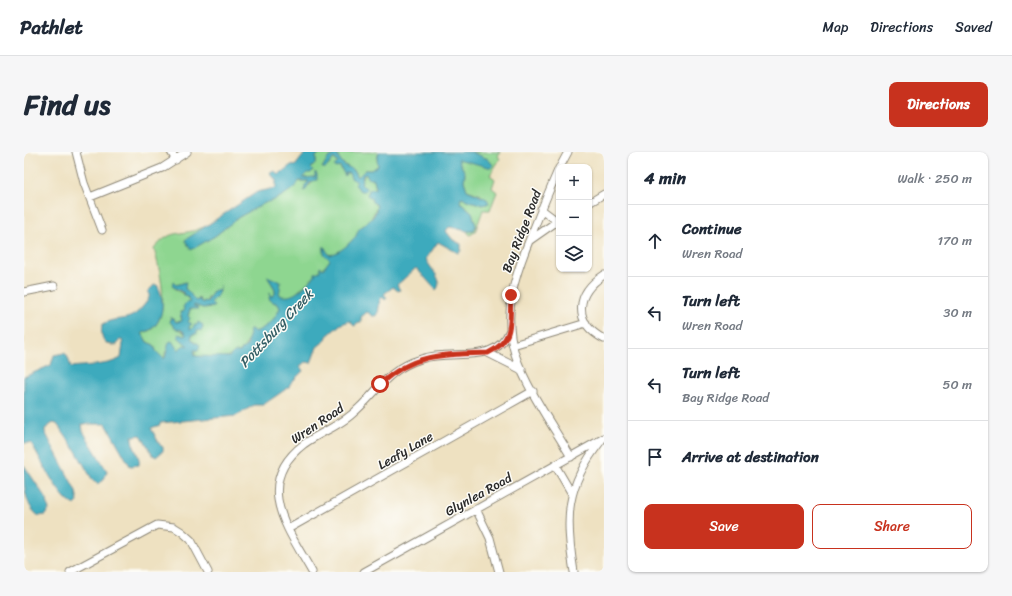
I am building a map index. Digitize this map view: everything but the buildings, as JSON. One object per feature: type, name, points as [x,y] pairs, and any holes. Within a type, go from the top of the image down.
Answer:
[{"type":"street","points":[[76,152],[102,230]]},
{"type":"street","points":[[171,152],[176,160]]},
{"type":"street","points":[[90,197],[176,160],[187,152]]},
{"type":"street","name":"Bay Ridge Road","points":[[561,164],[568,152]]},
{"type":"street","name":"Bay Ridge Road","points":[[556,175],[528,242],[512,289],[510,330],[513,345],[522,370],[571,456]]},
{"type":"street","points":[[592,201],[604,194]]},
{"type":"street","points":[[541,209],[556,219]]},
{"type":"street","points":[[528,242],[556,221]]},
{"type":"street","points":[[604,275],[592,283],[586,290],[582,309],[586,323],[592,331],[604,339]]},
{"type":"street","points":[[24,292],[54,286]]},
{"type":"street","points":[[513,345],[586,323]]},
{"type":"street","points":[[488,353],[501,345],[510,330]]},
{"type":"street","name":"Wren Road","points":[[312,572],[279,512],[276,493],[278,478],[282,467],[295,451],[352,415],[380,384],[403,366],[422,358],[438,355],[488,353],[511,363],[522,370]]},
{"type":"street","name":"Leafy Lane","points":[[288,529],[533,391]]},
{"type":"street","name":"Glynlea Road","points":[[364,572],[604,438]]},
{"type":"street","name":"Glynlea Road","points":[[574,572],[568,514],[572,494],[586,462],[604,438]]},
{"type":"street","points":[[555,465],[572,494]]},
{"type":"street","points":[[476,509],[490,538],[499,572]]},
{"type":"street","points":[[70,572],[157,525],[174,527],[191,540],[208,572]]},
{"type":"green space","points":[[320,152],[335,152],[333,156],[328,158],[323,167],[329,165],[334,158],[344,173],[349,173],[357,182],[356,186],[358,188],[365,174],[374,179],[376,188],[371,198],[377,207],[370,221],[360,228],[357,235],[340,253],[329,255],[323,248],[330,260],[327,265],[293,296],[285,298],[279,295],[279,288],[276,281],[268,278],[275,289],[275,294],[272,297],[269,294],[273,302],[278,304],[280,308],[278,312],[273,320],[263,328],[255,332],[251,329],[247,343],[242,349],[229,356],[212,358],[195,356],[195,343],[191,338],[200,324],[190,331],[188,317],[190,309],[194,307],[194,305],[203,308],[213,307],[211,302],[220,290],[219,289],[207,299],[207,302],[203,303],[199,298],[196,301],[190,295],[185,288],[184,282],[180,285],[176,285],[175,289],[187,296],[190,303],[182,313],[180,312],[182,322],[175,321],[172,323],[186,335],[181,336],[190,345],[178,350],[168,349],[165,353],[165,358],[163,358],[156,351],[154,345],[147,342],[142,333],[152,329],[159,321],[162,310],[162,283],[154,249],[169,236],[196,230],[214,223],[186,240],[191,249],[215,236],[239,217],[267,201],[280,197],[289,191],[299,181],[308,181],[307,186],[310,185],[315,177],[301,179],[316,163],[316,157]]},
{"type":"green space","points":[[340,152],[379,152],[377,159],[378,166],[371,170],[365,170],[358,177],[355,171],[343,164],[337,155]]},
{"type":"green space","points":[[471,152],[500,152],[498,156],[500,159],[490,175],[495,179],[492,188],[497,192],[490,210],[483,210],[475,232],[470,235],[467,232],[473,231],[476,226],[472,212],[460,202],[461,198],[483,205],[489,203],[481,195],[467,190],[464,181],[465,173],[458,159],[488,159]]},
{"type":"water","points":[[306,152],[320,152],[316,157],[316,163],[311,168],[313,170],[311,173],[307,173],[302,178],[315,177],[315,172],[317,174],[317,180],[310,183],[306,190],[304,191],[305,185],[309,181],[299,181],[285,194],[239,217],[215,236],[191,250],[185,240],[257,192],[276,188],[276,180],[270,173],[275,171],[278,175],[291,165],[295,166]]},
{"type":"water","name":"Pottsburg Creek","points":[[335,152],[340,152],[337,155],[343,164],[355,171],[358,177],[365,170],[371,170],[378,166],[377,159],[379,152],[471,152],[488,159],[493,165],[492,168],[458,159],[465,173],[464,181],[467,190],[487,199],[489,203],[483,205],[461,198],[460,202],[472,212],[476,226],[473,231],[449,227],[446,231],[453,240],[461,244],[461,251],[458,253],[438,242],[426,259],[438,278],[439,282],[436,290],[416,268],[397,285],[400,290],[398,291],[393,287],[384,294],[387,298],[385,300],[382,297],[376,316],[373,316],[367,312],[361,317],[361,322],[354,326],[350,321],[341,324],[317,347],[311,363],[306,362],[300,366],[303,371],[290,384],[289,387],[263,405],[254,405],[236,416],[160,423],[160,425],[151,428],[160,445],[163,447],[163,451],[156,457],[153,455],[141,435],[132,436],[133,444],[139,458],[139,465],[130,466],[106,424],[82,424],[83,431],[107,471],[104,480],[98,484],[93,481],[76,451],[57,424],[53,423],[45,429],[45,432],[76,491],[78,502],[75,505],[69,502],[51,478],[31,443],[24,443],[24,377],[51,365],[54,355],[64,353],[67,355],[71,367],[104,364],[121,358],[123,344],[122,340],[119,340],[117,345],[106,343],[102,337],[102,325],[113,320],[128,318],[133,315],[148,300],[148,291],[154,285],[157,285],[160,291],[162,306],[159,320],[155,326],[142,333],[147,342],[154,345],[156,351],[163,358],[165,358],[169,342],[172,341],[178,350],[184,345],[188,346],[179,338],[178,334],[185,336],[186,334],[182,330],[176,329],[170,322],[171,317],[176,322],[182,321],[180,312],[184,309],[183,307],[186,303],[190,302],[184,293],[172,286],[173,282],[176,285],[186,282],[185,289],[196,301],[200,299],[203,303],[204,301],[207,302],[213,291],[219,289],[221,285],[217,296],[211,302],[214,307],[203,308],[194,305],[194,307],[197,307],[198,309],[190,309],[188,316],[190,318],[188,322],[192,324],[189,326],[190,330],[194,325],[197,325],[198,322],[203,325],[202,330],[197,331],[197,334],[193,334],[191,338],[200,346],[198,350],[194,350],[195,356],[229,357],[234,352],[240,352],[248,344],[249,332],[251,329],[255,332],[263,328],[273,320],[280,308],[278,304],[269,299],[270,293],[272,297],[275,294],[275,289],[267,276],[281,282],[279,295],[290,296],[294,294],[303,288],[315,276],[315,273],[320,271],[320,267],[323,269],[330,260],[324,254],[324,246],[329,255],[340,250],[356,236],[358,230],[369,221],[376,212],[376,204],[372,202],[371,198],[367,195],[369,190],[376,188],[374,179],[369,179],[366,174],[363,175],[361,184],[367,189],[365,191],[360,191],[355,184],[357,182],[351,178],[349,173],[345,173],[345,176],[340,166],[335,168],[334,166],[338,163],[334,158],[326,168],[322,168],[328,158],[333,156]]},
{"type":"water","points":[[24,465],[47,500],[49,510],[45,515],[39,516],[30,506],[26,494]]},
{"type":"route","points":[[380,384],[403,366],[422,358],[448,354],[488,353],[495,350],[501,345],[510,330],[511,295]]}]
